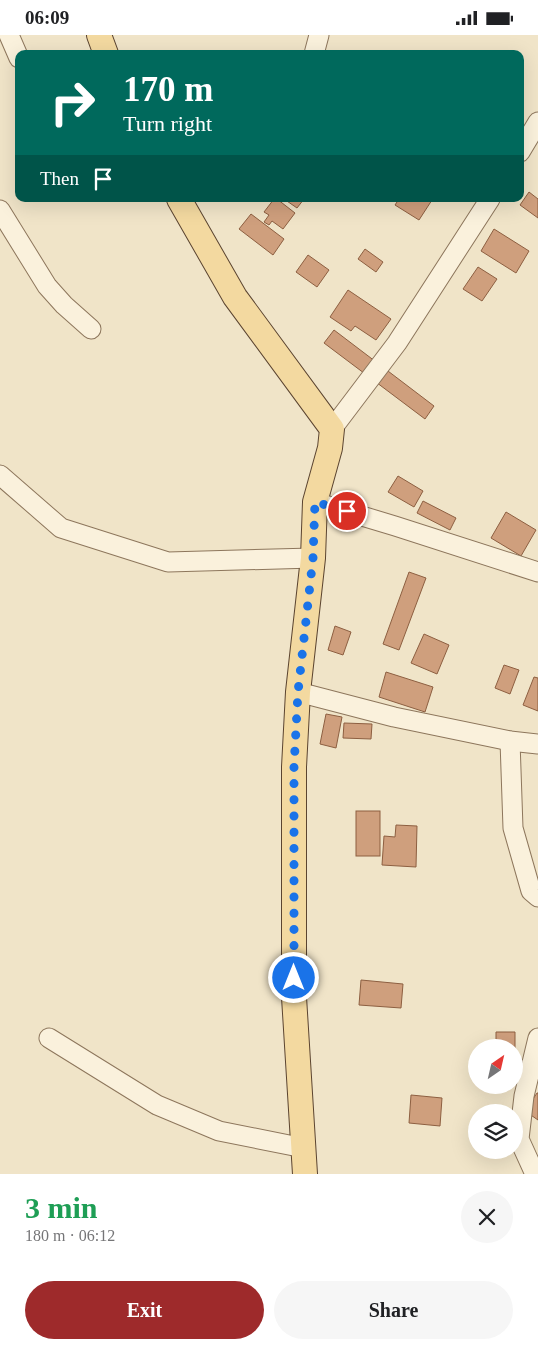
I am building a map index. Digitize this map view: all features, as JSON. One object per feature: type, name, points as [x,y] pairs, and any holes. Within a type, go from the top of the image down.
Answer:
[{"type":"main road","points":[[99,35],[105,50]]},
{"type":"main road","points":[[181,202],[235,297],[332,429],[330,448],[315,502],[313,558],[298,692],[294,767],[294,997],[305,1174]]},
{"type":"street","points":[[0,47],[8,35]]},
{"type":"street","points":[[8,35],[15,50]]},
{"type":"street","points":[[315,50],[319,35]]},
{"type":"street","points":[[524,147],[536,131]]},
{"type":"street","points":[[332,429],[398,343],[488,202]]},
{"type":"street","points":[[0,209],[47,287],[64,305],[92,329]]},
{"type":"street","points":[[0,475],[61,529],[168,562],[313,558]]},
{"type":"street","points":[[315,502],[538,572]]},
{"type":"street","points":[[298,692],[394,717],[510,741],[538,743]]},
{"type":"street","points":[[510,741],[513,828],[531,891],[538,897]]},
{"type":"street","points":[[49,1038],[157,1105],[219,1131],[304,1148]]},
{"type":"street","points":[[538,1038],[524,1097],[518,1139],[534,1172],[538,1174]]},
{"type":"building","points":[[529,192],[538,199],[538,218],[520,205],[524,202]]},
{"type":"building","points":[[272,202],[281,202],[295,213],[283,229],[272,221],[269,225],[264,222],[269,215],[264,212]]},
{"type":"building","points":[[288,202],[302,202],[297,208]]},
{"type":"building","points":[[397,202],[431,202],[419,220],[395,205]]},
{"type":"building","points":[[251,214],[284,239],[273,255],[239,229]]},
{"type":"building","points":[[494,229],[529,251],[516,273],[481,251]]},
{"type":"building","points":[[365,249],[383,262],[376,272],[358,259]]},
{"type":"building","points":[[308,255],[329,270],[317,287],[296,272]]},
{"type":"building","points":[[478,267],[497,279],[482,301],[463,289]]},
{"type":"building","points":[[348,290],[391,319],[376,340],[355,326],[351,331],[330,317]]},
{"type":"building","points":[[334,330],[434,406],[425,419],[324,343]]},
{"type":"building","points":[[398,476],[423,491],[414,507],[388,492]]},
{"type":"building","points":[[423,501],[456,518],[450,530],[417,513]]},
{"type":"building","points":[[506,512],[536,530],[521,556],[491,538]]},
{"type":"building","points":[[409,572],[426,578],[399,650],[383,644]]},
{"type":"building","points":[[335,626],[351,632],[343,655],[328,650]]},
{"type":"building","points":[[424,634],[449,645],[437,674],[411,663]]},
{"type":"building","points":[[504,665],[519,670],[510,694],[495,688]]},
{"type":"building","points":[[386,672],[433,687],[425,712],[379,697]]},
{"type":"building","points":[[534,677],[538,678],[538,711],[523,705]]},
{"type":"building","points":[[326,714],[342,717],[336,748],[320,744]]},
{"type":"building","points":[[344,723],[372,724],[371,739],[343,738]]},
{"type":"building","points":[[356,811],[380,811],[380,856],[356,856]]},
{"type":"building","points":[[396,825],[417,826],[416,867],[382,865],[384,836],[395,837]]},
{"type":"building","points":[[361,980],[403,984],[401,1008],[359,1005]]},
{"type":"building","points":[[496,1032],[515,1032],[515,1039],[496,1039]]},
{"type":"building","points":[[538,1093],[538,1120],[525,1111]]},
{"type":"building","points":[[411,1095],[442,1098],[440,1126],[409,1123]]},
{"type":"route","points":[[294,978],[294,767],[298,692],[313,558],[315,502],[347,511]]}]
